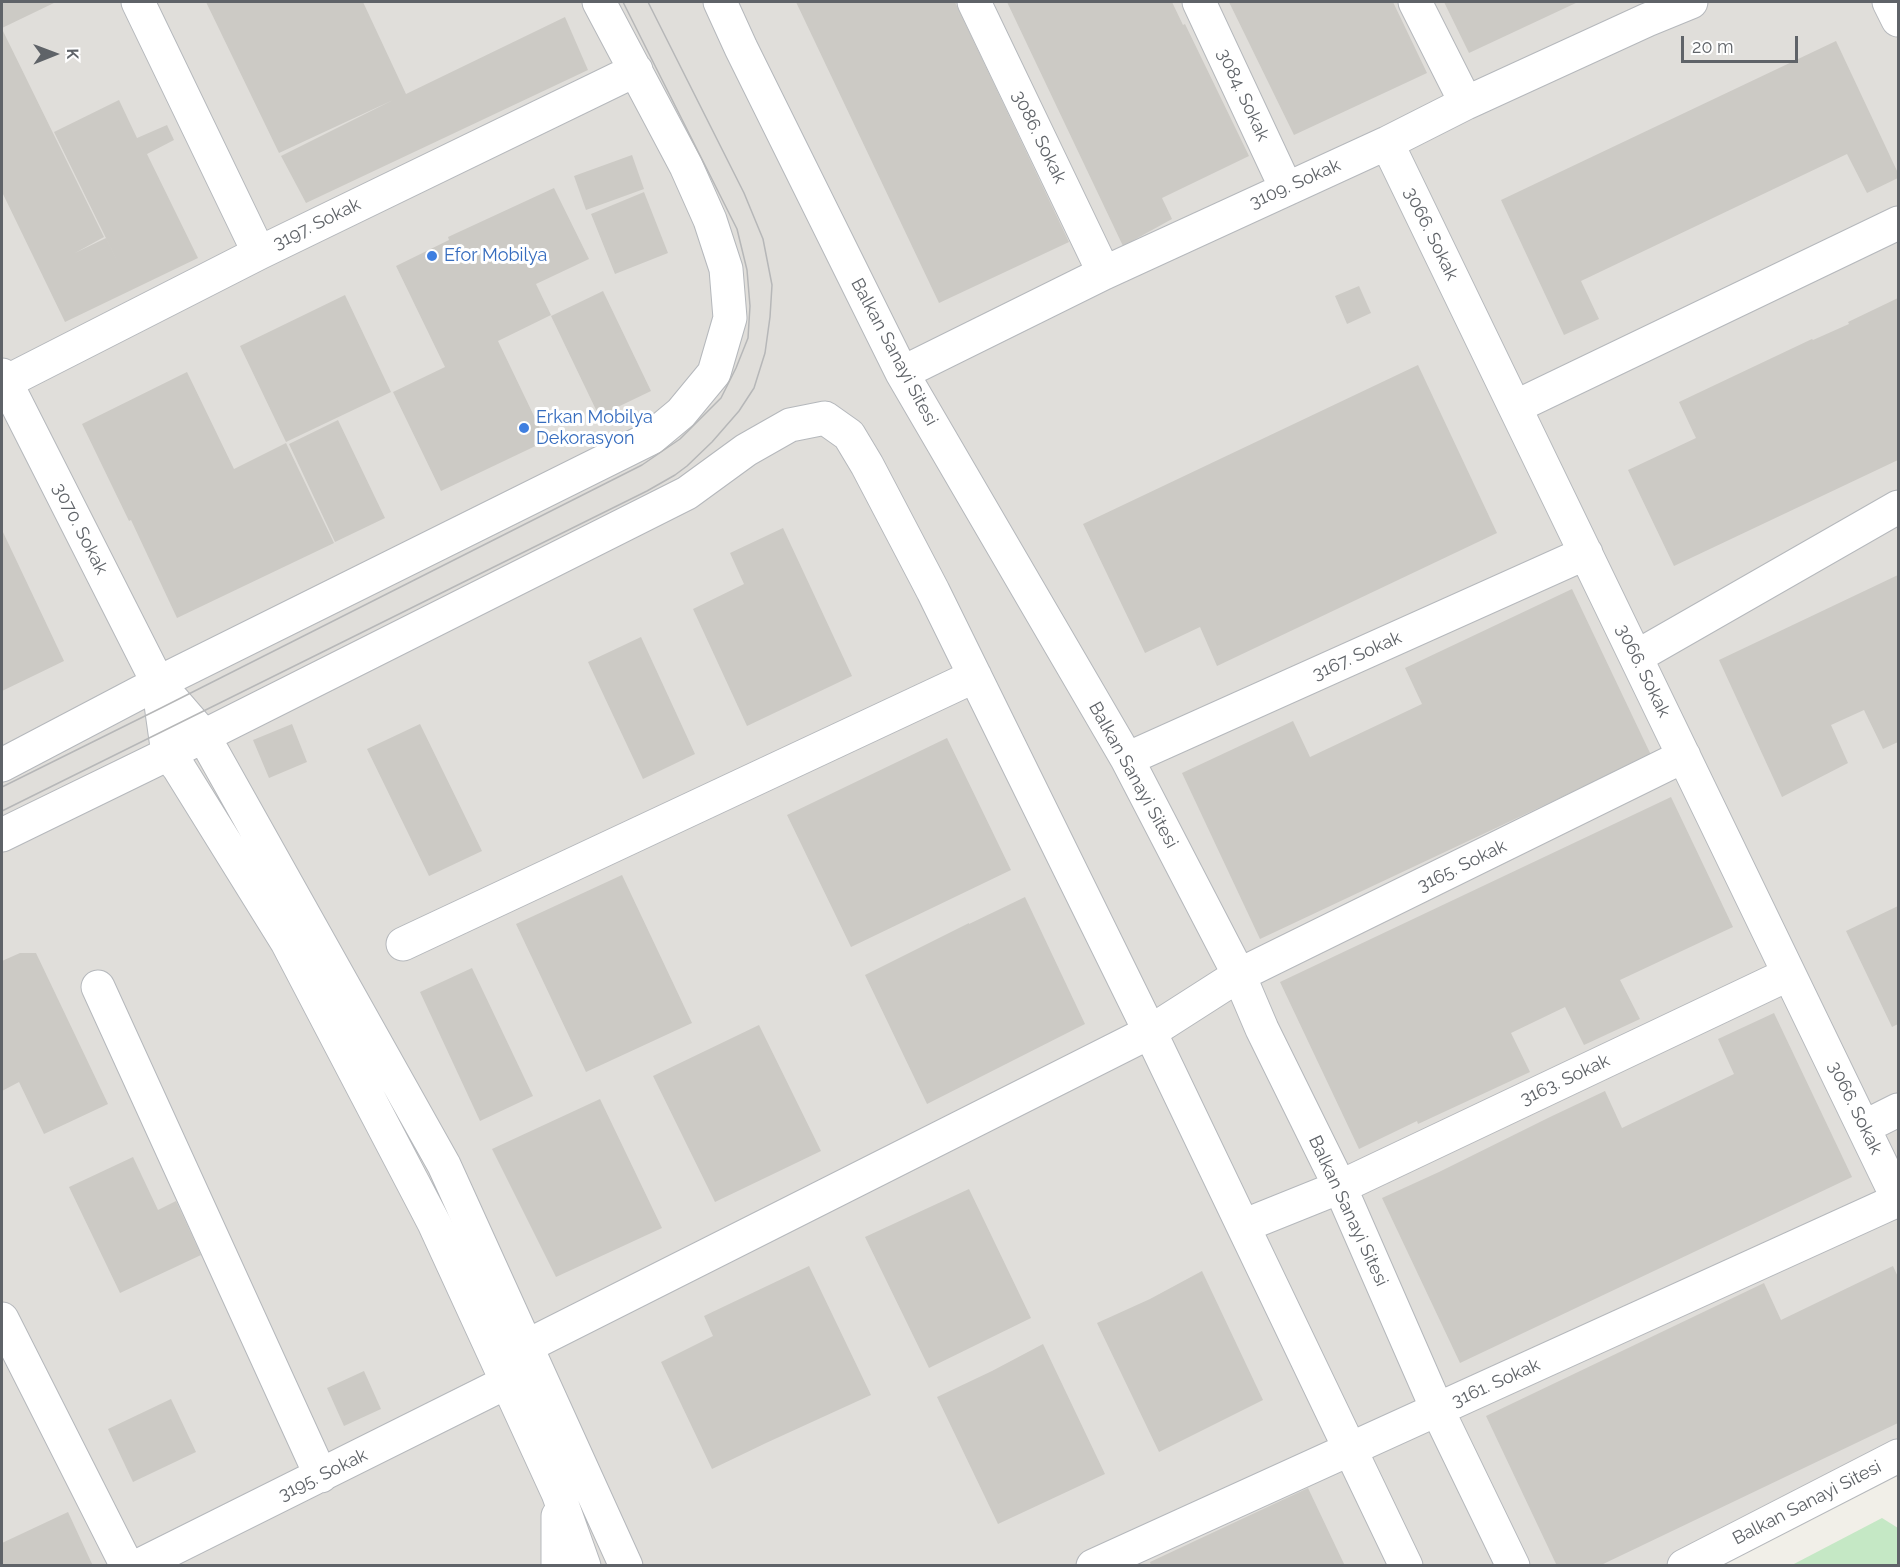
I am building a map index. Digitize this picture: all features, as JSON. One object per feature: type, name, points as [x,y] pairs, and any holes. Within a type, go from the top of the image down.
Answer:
[{"type":"street","points":[[138,2],[259,253]]},
{"type":"street","points":[[2,765],[158,683],[651,438],[681,414],[714,373],[730,318],[726,269],[710,220],[686,166],[599,2]]},
{"type":"street","name":"Balkan Sanayi Sitesi","points":[[720,2],[902,374],[1127,759],[1239,975],[1262,1029],[1340,1187],[1437,1409],[1513,1566]]},
{"type":"street","name":"3086. Sokak","points":[[974,2],[1104,273]]},
{"type":"street","name":"3084. Sokak","points":[[1199,2],[1286,188]]},
{"type":"street","points":[[1415,2],[1466,103]]},
{"type":"street","name":"3109. Sokak","points":[[902,374],[1104,273],[1387,143],[1642,11],[1691,2]]},
{"type":"street","points":[[1889,2],[1899,20]]},
{"type":"street","name":"3197. Sokak","points":[[3,381],[259,253],[636,70]]},
{"type":"street","name":"3066. Sokak","points":[[1387,143],[1899,1200]]},
{"type":"street","points":[[1515,407],[1899,223]]},
{"type":"street","name":"3070. Sokak","points":[[3,381],[158,683]]},
{"type":"street","points":[[2,835],[687,493],[746,450],[789,425],[825,417],[849,435],[933,591],[1150,1032],[1406,1566]]},
{"type":"street","points":[[1636,657],[1899,507]]},
{"type":"street","name":"3167. Sokak","points":[[1127,759],[1586,553]]},
{"type":"street","points":[[403,944],[975,676]]},
{"type":"street","points":[[158,683],[203,735],[444,1165],[626,1566]]},
{"type":"street","points":[[158,683],[168,754],[287,942],[435,1222],[558,1494],[584,1566]]},
{"type":"street","name":"3165. Sokak","points":[[527,1346],[1150,1032],[1239,975],[1684,756]]},
{"type":"street","name":"3163. Sokak","points":[[1243,1227],[1340,1187],[1790,974]]},
{"type":"street","points":[[98,987],[321,1476]]},
{"type":"street","points":[[1864,1127],[1899,1110]]},
{"type":"street","name":"3161. Sokak","points":[[1094,1566],[1899,1200]]},
{"type":"street","points":[[2,1319],[127,1566]]},
{"type":"street","name":"3195. Sokak","points":[[138,1566],[507,1382]]},
{"type":"street","name":"Balkan Sanayi Sitesi","points":[[1684,1566],[1899,1456]]},
{"type":"street","points":[[558,1494],[558,1566]]},
{"type":"street","points":[[612,1533],[632,1566]]},
{"type":"shaded area","points":[[2,2],[1898,2],[1898,1465],[1700,1565],[2,1566]]},
{"type":"green space","points":[[1882,1518],[1898,1528],[1898,1565],[1792,1565]]},
{"type":"building","points":[[2,2],[56,2],[2,28]]},
{"type":"building","points":[[206,2],[363,2],[406,94],[565,17],[588,70],[306,203],[281,156],[393,100],[279,153]]},
{"type":"building","points":[[796,2],[955,2],[1069,242],[939,303]]},
{"type":"building","points":[[1007,2],[1172,2],[1249,156],[1162,198],[1172,219],[1123,246]]},
{"type":"building","points":[[1229,2],[1393,2],[1427,73],[1294,135]]},
{"type":"building","points":[[1444,2],[1578,2],[1469,53]]},
{"type":"building","points":[[2,29],[104,237],[75,253],[106,238],[54,132],[119,100],[137,138],[167,125],[174,140],[147,154],[198,258],[65,322],[2,192]]},
{"type":"building","points":[[1836,41],[1898,173],[1898,178],[1867,193],[1847,154],[1581,281],[1599,319],[1564,335],[1501,200]]},
{"type":"building","points":[[632,155],[644,189],[586,210],[574,176]]},
{"type":"building","points":[[554,188],[589,259],[536,284],[551,315],[498,341],[546,441],[441,491],[393,392],[445,367],[396,266],[449,240],[448,237]]},
{"type":"building","points":[[644,192],[668,253],[615,274],[591,214]]},
{"type":"building","points":[[1359,286],[1371,313],[1347,324],[1335,296]]},
{"type":"building","points":[[603,291],[651,391],[599,416],[551,316]]},
{"type":"building","points":[[345,295],[391,392],[286,442],[240,346]]},
{"type":"building","points":[[1898,298],[1898,460],[1674,566],[1628,470],[1696,438],[1679,402],[1849,324],[1848,322]]},
{"type":"building","points":[[1418,365],[1497,533],[1217,666],[1200,627],[1145,653],[1083,524]]},
{"type":"building","points":[[187,372],[234,469],[286,443],[334,543],[177,618],[82,424]]},
{"type":"building","points":[[338,420],[385,518],[335,542],[289,444]]},
{"type":"building","points":[[783,528],[852,676],[747,726],[693,609],[744,584],[730,553]]},
{"type":"building","points":[[2,530],[64,661],[2,691]]},
{"type":"building","points":[[1898,575],[1898,742],[1883,749],[1864,710],[1831,725],[1848,763],[1782,797],[1719,660]]},
{"type":"building","points":[[1572,589],[1651,755],[1260,939],[1182,773],[1293,721],[1310,757],[1422,704],[1405,668]]},
{"type":"building","points":[[641,637],[695,754],[643,779],[588,662]]},
{"type":"building","points":[[292,724],[307,762],[269,778],[253,740]]},
{"type":"building","points":[[420,724],[482,851],[429,876],[367,749]]},
{"type":"building","points":[[947,738],[1011,870],[851,947],[787,815]]},
{"type":"building","points":[[1671,797],[1733,927],[1620,980],[1640,1019],[1584,1045],[1565,1007],[1511,1033],[1530,1072],[1359,1149],[1280,982]]},
{"type":"building","points":[[622,875],[692,1023],[586,1072],[516,924]]},
{"type":"building","points":[[1025,897],[1085,1024],[927,1104],[865,975]]},
{"type":"building","points":[[1898,906],[1898,1024],[1892,1027],[1846,931]]},
{"type":"building","points":[[20,953],[36,953],[108,1104],[44,1134],[19,1082],[2,1091],[2,961]]},
{"type":"building","points":[[472,968],[533,1096],[480,1121],[420,992]]},
{"type":"building","points":[[1774,1013],[1852,1177],[1460,1363],[1382,1198],[1605,1091],[1622,1128],[1734,1074],[1718,1039]]},
{"type":"building","points":[[759,1025],[821,1151],[715,1202],[653,1076]]},
{"type":"building","points":[[600,1099],[662,1228],[556,1277],[492,1149]]},
{"type":"building","points":[[133,1157],[158,1210],[176,1201],[201,1255],[120,1293],[69,1187]]},
{"type":"building","points":[[969,1189],[1031,1318],[929,1368],[865,1237]]},
{"type":"building","points":[[809,1266],[871,1395],[712,1469],[661,1362],[713,1336],[704,1316]]},
{"type":"building","points":[[1893,1266],[1898,1277],[1898,1423],[1599,1566],[1557,1566],[1486,1416],[1764,1283],[1781,1320]]},
{"type":"building","points":[[1202,1271],[1263,1400],[1159,1452],[1097,1323],[1150,1299]]},
{"type":"building","points":[[1043,1344],[1105,1474],[998,1524],[937,1397]]},
{"type":"building","points":[[364,1371],[381,1409],[344,1426],[327,1388]]},
{"type":"building","points":[[171,1399],[196,1452],[133,1482],[108,1429]]},
{"type":"building","points":[[1308,1488],[1345,1566],[1151,1566],[1150,1562]]},
{"type":"building","points":[[68,1512],[93,1566],[2,1566],[2,1543]]},
{"type":"tram line","points":[[2,787],[642,465],[680,439],[721,398],[748,338],[750,306],[747,270],[737,229],[623,2]]},
{"type":"tram line","points":[[2,811],[647,491],[687,466],[739,411],[754,388],[765,353],[772,285],[763,239],[744,193],[648,2]]},
{"type":"place","name":"Efor Mobilya","points":[[432,256]]},
{"type":"place","name":"Erkan Mobilya Dekorasyon","points":[[524,428]]}]
